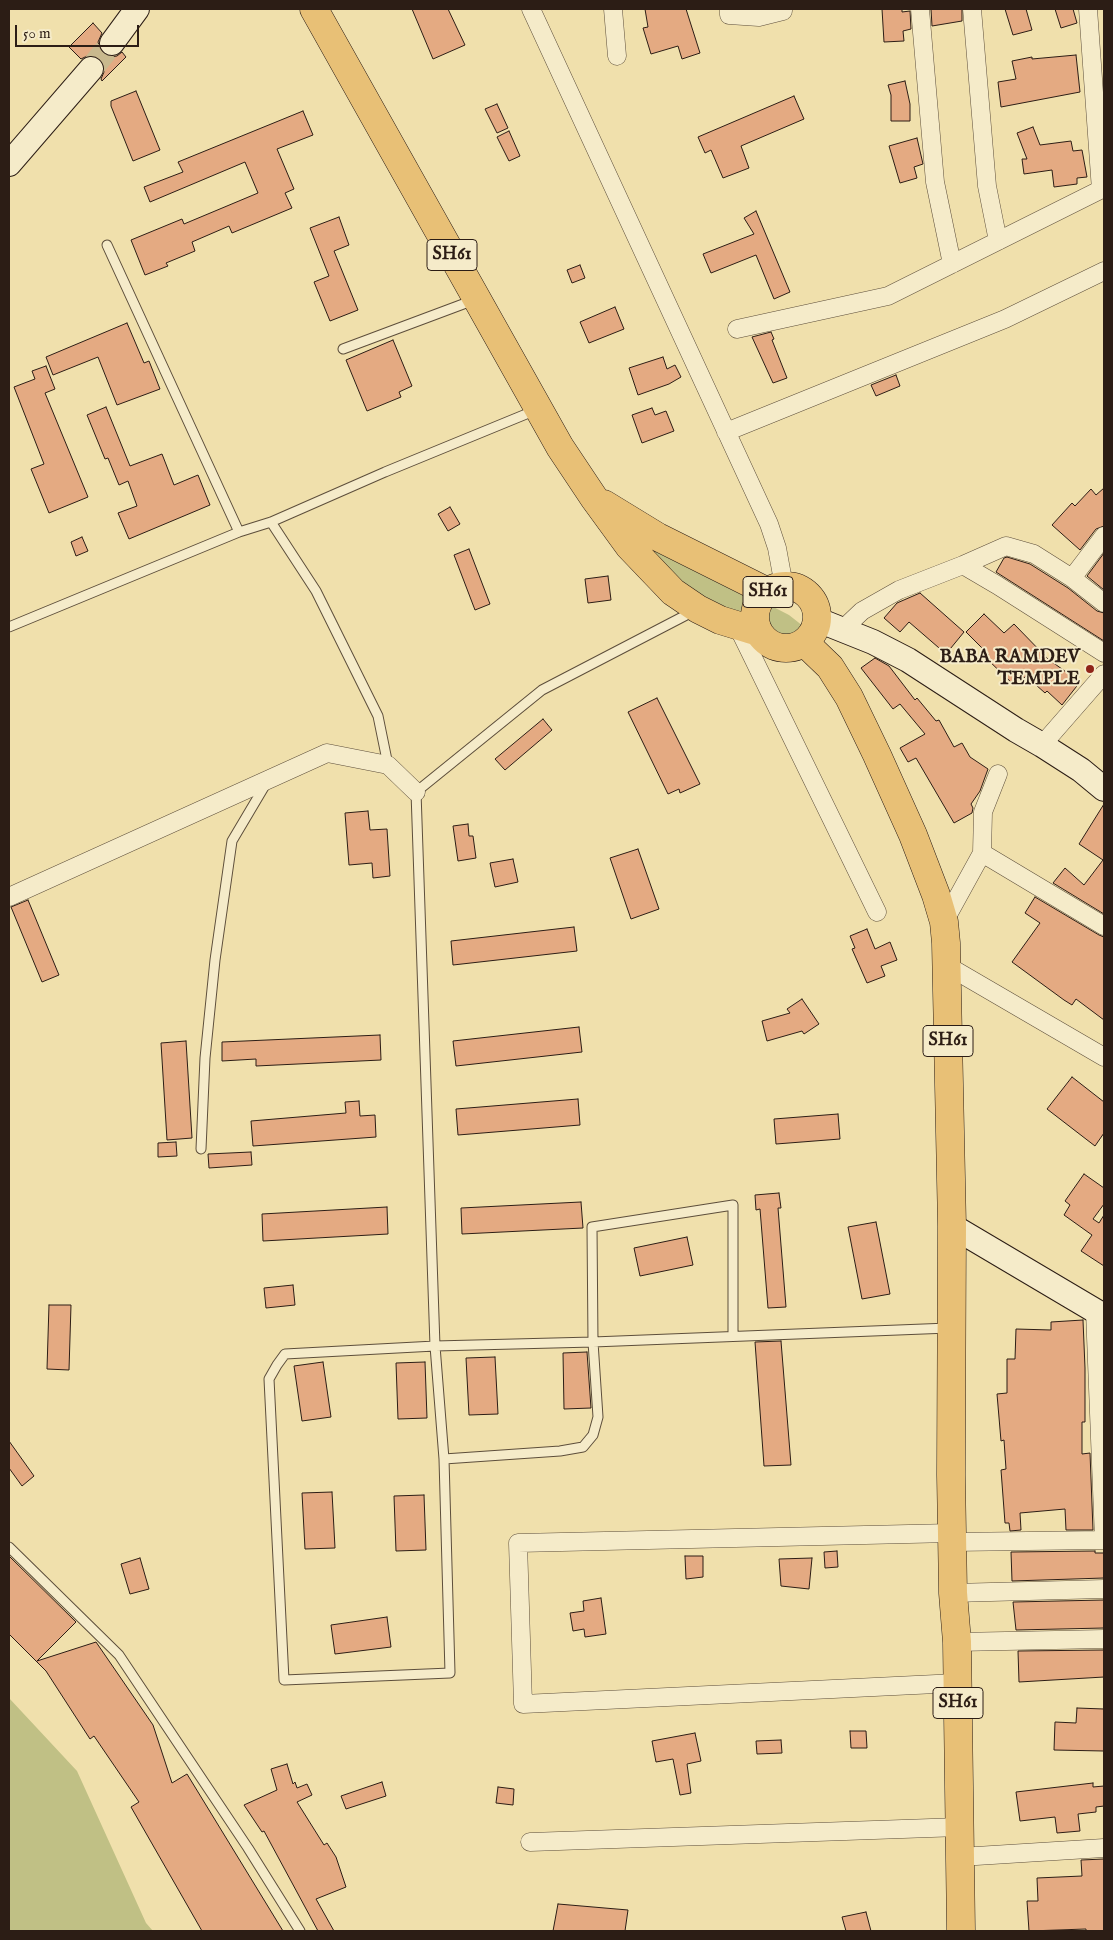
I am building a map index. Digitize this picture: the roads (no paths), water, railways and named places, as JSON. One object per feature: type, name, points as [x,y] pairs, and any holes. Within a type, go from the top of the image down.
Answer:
[{"type":"main road","name":"SH61","points":[[314,9],[560,448],[628,546],[673,592],[698,609],[720,620],[748,629],[771,645],[789,649],[821,631]]},
{"type":"main road","name":"SH61","points":[[594,498],[658,537],[776,589]]},
{"type":"main road","name":"SH61","points":[[748,629],[756,624],[755,615],[761,598],[776,589],[793,586],[808,595],[817,611],[830,667],[853,705],[878,755],[913,835],[936,895],[944,922],[952,1226],[952,1538],[962,1931]]},
{"type":"street","points":[[531,9],[769,524],[777,548],[776,589]]},
{"type":"street","points":[[613,9],[617,56]]},
{"type":"street","points":[[729,9],[729,14],[759,17],[783,11],[783,9]]},
{"type":"street","points":[[920,9],[935,182],[952,264]]},
{"type":"street","points":[[972,9],[987,186],[998,241]]},
{"type":"street","points":[[737,329],[888,296],[1103,189],[1088,9]]},
{"type":"street","points":[[112,43],[138,10]]},
{"type":"street","points":[[9,164],[91,69]]},
{"type":"street","points":[[726,432],[1005,319],[1104,271]]},
{"type":"street","points":[[1072,578],[1104,536]]},
{"type":"street","points":[[821,631],[899,590],[1006,546],[1034,554],[1072,578],[1104,603]]},
{"type":"street","points":[[963,565],[997,584],[1104,653]]},
{"type":"street","points":[[748,629],[877,912]]},
{"type":"street","points":[[821,631],[873,642],[908,660],[1080,770],[1104,789]]},
{"type":"street","points":[[1042,745],[1104,674]]},
{"type":"street","points":[[9,897],[327,753],[388,765],[416,792]]},
{"type":"street","points":[[1080,770],[1104,778]]},
{"type":"street","points":[[944,922],[982,853],[983,812],[998,774]]},
{"type":"street","points":[[982,853],[1104,926]]},
{"type":"street","points":[[946,965],[1104,1057]]},
{"type":"street","points":[[952,1226],[1099,1314],[1104,1540],[952,1538],[518,1543],[523,1704],[957,1683]]},
{"type":"street","points":[[953,1593],[1104,1590]]},
{"type":"street","points":[[956,1642],[1104,1639]]},
{"type":"street","points":[[530,1842],[960,1827]]},
{"type":"street","points":[[960,1856],[1104,1848]]},
{"type":"lane","points":[[107,245],[239,532]]},
{"type":"lane","points":[[343,349],[477,299]]},
{"type":"lane","points":[[9,627],[239,532],[271,522],[539,409]]},
{"type":"lane","points":[[271,522],[316,591],[378,716],[388,765]]},
{"type":"lane","points":[[698,609],[542,690],[416,792],[435,1346],[444,1459],[450,1673],[284,1680],[269,1379],[276,1364],[285,1354],[435,1346],[593,1342],[952,1328]]},
{"type":"lane","points":[[201,1150],[205,1058],[214,970],[232,841],[269,780]]},
{"type":"lane","points":[[444,1459],[560,1451],[583,1447],[593,1435],[598,1417],[593,1342],[592,1227],[733,1205],[733,1336]]},
{"type":"lane","points":[[9,1547],[119,1655],[248,1848],[300,1931]]},
{"type":"tunnel","points":[[91,69],[112,43]]},
{"type":"place","name":"BABA RAMDEV TEMPLE","points":[[1090,669]]}]
